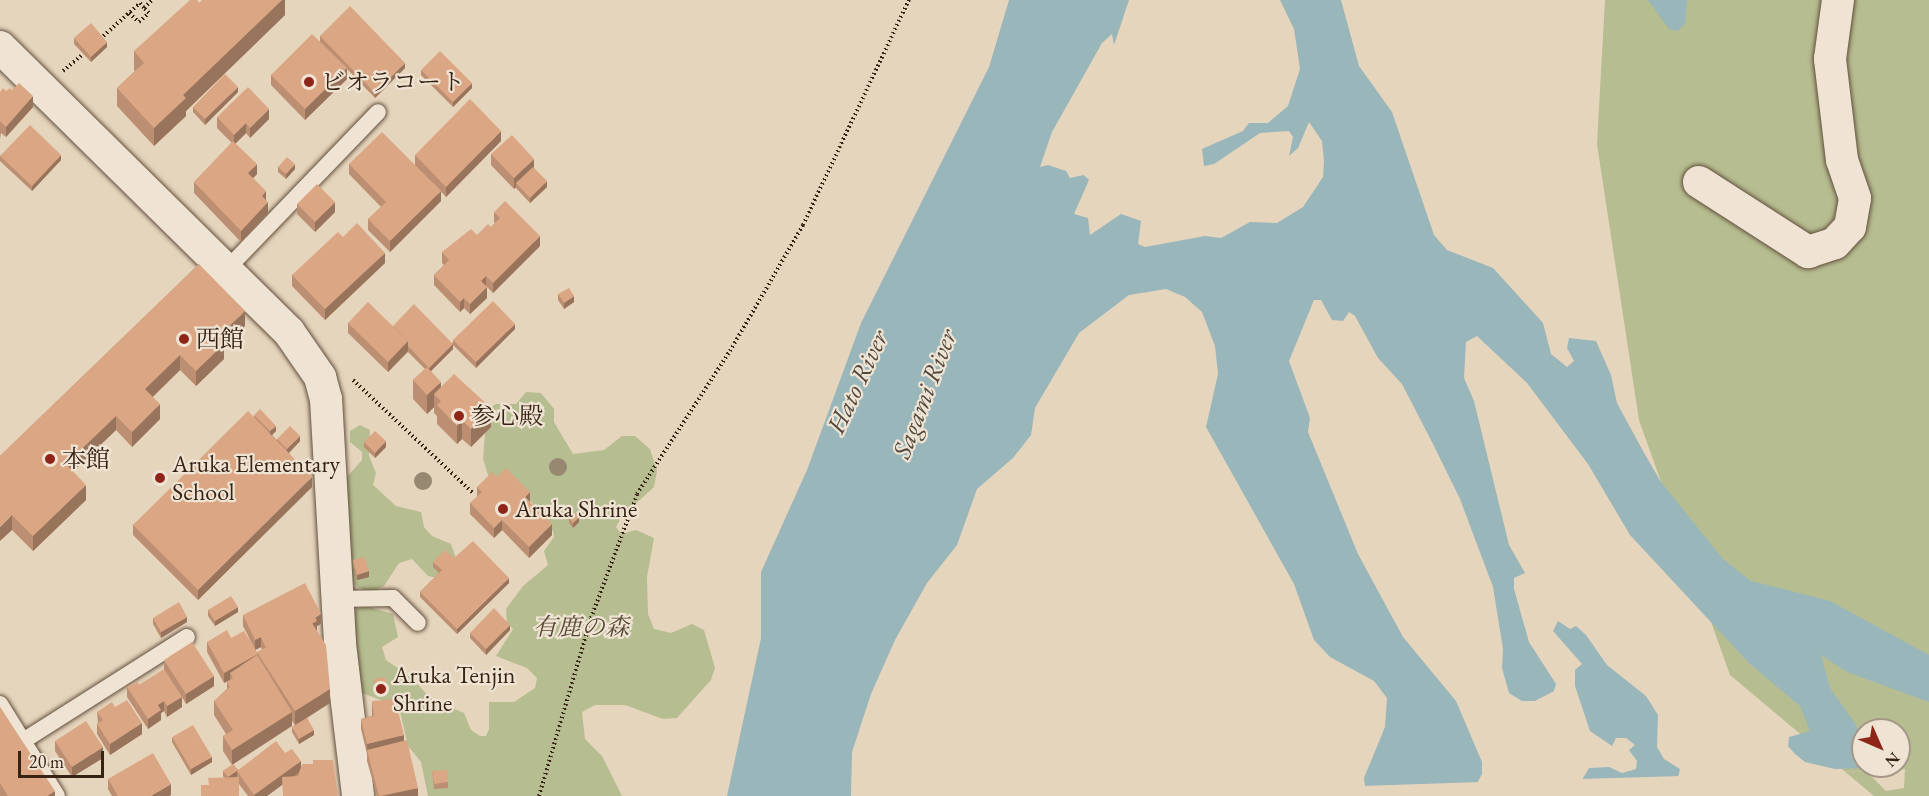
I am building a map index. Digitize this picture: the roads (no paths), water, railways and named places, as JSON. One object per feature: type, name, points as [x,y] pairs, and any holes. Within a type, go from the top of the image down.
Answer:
[{"type":"street","points":[[1699,182],[1808,252],[1835,243],[1851,227],[1855,198],[1842,160],[1830,59],[1838,0]]},
{"type":"street","points":[[0,47],[289,332],[320,377],[326,399],[338,598],[358,796]]},
{"type":"lane","points":[[226,270],[378,112]]},
{"type":"lane","points":[[338,598],[393,598],[418,622]]},
{"type":"lane","points":[[23,741],[187,637]]},
{"type":"lane","points":[[0,704],[57,796]]},
{"type":"water","points":[[1009,0],[1129,0],[1114,45],[1112,34],[1102,43],[1052,132],[1040,167],[1048,165],[1066,171],[1070,178],[1084,175],[1089,180],[1074,214],[1088,218],[1090,235],[1121,214],[1141,221],[1138,244],[1145,247],[1205,236],[1221,238],[1250,222],[1277,223],[1303,207],[1323,177],[1322,141],[1309,122],[1298,148],[1289,156],[1293,137],[1289,131],[1260,133],[1214,164],[1204,166],[1202,149],[1243,131],[1249,123],[1268,123],[1288,106],[1300,69],[1294,29],[1280,0],[1341,0],[1359,66],[1392,112],[1434,235],[1447,250],[1493,268],[1543,323],[1551,354],[1567,367],[1574,361],[1567,348],[1569,338],[1596,341],[1611,375],[1617,403],[1661,482],[1723,559],[1751,581],[1830,601],[1929,655],[1929,702],[1847,672],[1821,655],[1830,688],[1851,718],[1851,769],[1835,769],[1805,762],[1795,754],[1788,746],[1789,737],[1810,731],[1800,706],[1749,663],[1630,535],[1588,464],[1527,383],[1477,336],[1466,342],[1464,378],[1474,401],[1509,545],[1525,573],[1514,578],[1514,589],[1529,642],[1556,684],[1554,691],[1535,701],[1522,701],[1509,693],[1502,668],[1503,649],[1493,587],[1460,499],[1433,444],[1402,384],[1378,358],[1355,316],[1349,312],[1343,321],[1332,320],[1321,300],[1314,300],[1289,361],[1310,418],[1308,432],[1358,554],[1403,637],[1456,701],[1482,762],[1482,774],[1470,796],[1366,796],[1364,778],[1385,727],[1387,698],[1374,681],[1330,657],[1314,640],[1294,584],[1206,427],[1218,374],[1215,346],[1202,312],[1185,297],[1166,289],[1129,295],[1079,333],[1035,408],[1031,435],[1013,458],[977,489],[957,545],[927,583],[895,640],[871,694],[852,752],[851,796],[727,796],[761,638],[761,572],[807,470],[861,323],[989,67]]},
{"type":"water","points":[[1648,0],[1687,0],[1685,23],[1678,31],[1669,29]]},
{"type":"water","points":[[1558,621],[1570,629],[1576,626],[1586,635],[1607,665],[1646,696],[1658,715],[1657,747],[1664,759],[1680,769],[1677,782],[1588,796],[1583,778],[1589,768],[1609,767],[1622,773],[1636,769],[1637,761],[1629,750],[1635,745],[1626,738],[1616,738],[1612,746],[1590,731],[1575,686],[1575,670],[1582,664],[1553,631]]},
{"type":"water","points":[[1878,778],[1903,778],[1902,786],[1891,791]]},
{"type":"place","name":"ビオラコート","points":[[309,82]]},
{"type":"place","name":"西館","points":[[184,339]]},
{"type":"place","name":"参心殿","points":[[459,416]]},
{"type":"place","name":"本館","points":[[50,459]]},
{"type":"place","name":"Aruka Elementary School","points":[[160,478]]},
{"type":"place","name":"Aruka Shrine","points":[[503,509]]},
{"type":"place","name":"Aruka Tenjin Shrine","points":[[381,689]]},
{"type":"water label","name":"Hato River","points":[[858,382]]},
{"type":"water label","name":"Sagami River","points":[[925,394]]},
{"type":"park label","name":"有鹿の森","points":[[581,627]]}]
